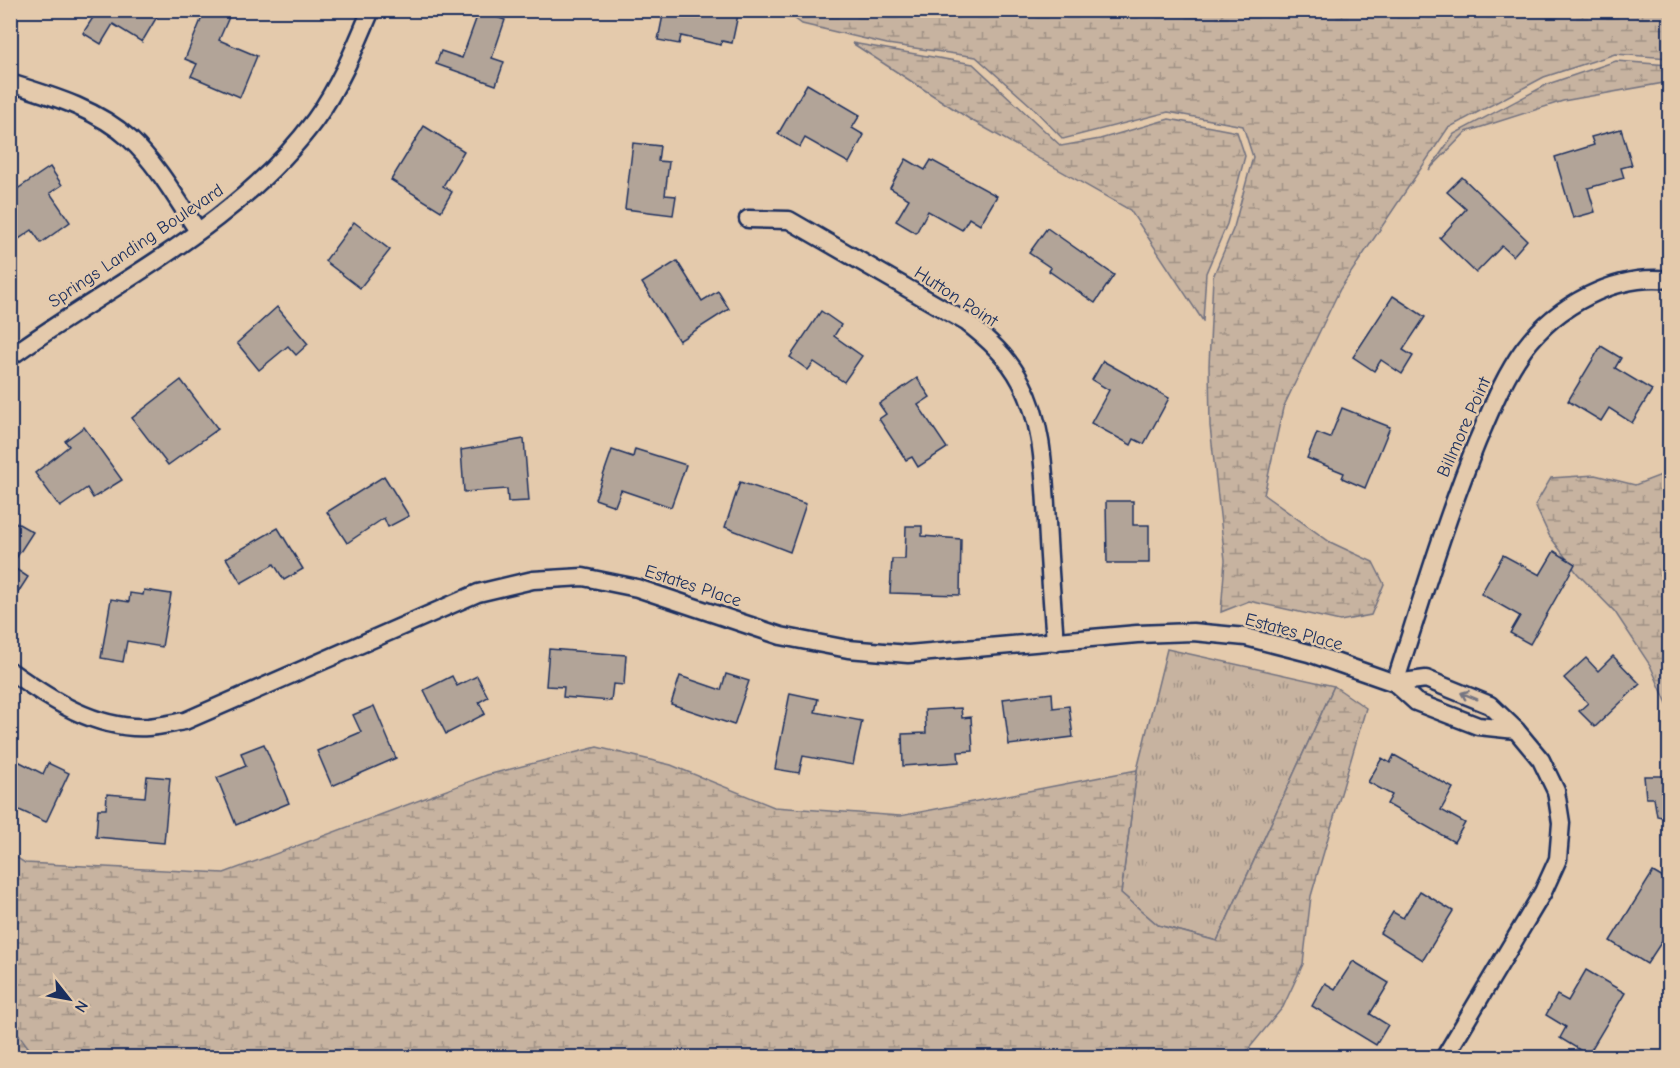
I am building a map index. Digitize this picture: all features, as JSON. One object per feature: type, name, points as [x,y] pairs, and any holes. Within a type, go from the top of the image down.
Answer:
[{"type":"street","name":"Springs Landing Boulevard","points":[[10,357],[64,318],[198,231],[247,194],[315,120],[342,75],[371,10]]},
{"type":"street","points":[[10,83],[57,98],[97,115],[130,139],[155,167],[198,231]]},
{"type":"street","name":"Hutton Point","points":[[748,219],[789,220],[966,322],[990,340],[1003,355],[1022,382],[1037,428],[1043,462],[1055,642]]},
{"type":"street","name":"Billmore Point","points":[[1395,683],[1458,489],[1498,392],[1525,348],[1562,311],[1600,290],[1631,283],[1670,280]]},
{"type":"street","name":"Estates Place","points":[[10,671],[42,694],[80,714],[112,724],[146,727],[185,721],[478,593],[533,580],[583,578],[637,588],[781,636],[848,649],[908,654],[1192,632],[1246,637],[1309,652],[1395,683],[1416,702],[1478,726],[1516,730]]},
{"type":"street","name":"Estates Place","points":[[1395,683],[1426,679],[1490,705],[1516,730],[1540,760],[1556,791],[1562,823],[1558,859],[1543,892],[1444,1058]]},
{"type":"green space","points":[[796,10],[1669,11],[1669,58],[1615,54],[1544,77],[1448,128],[1340,289],[1283,408],[1264,495],[1330,542],[1373,562],[1384,584],[1371,615],[1340,621],[1249,601],[1221,612],[1225,560],[1210,426],[1209,366],[1213,277],[1234,227],[1253,157],[1243,126],[1168,112],[1063,139],[1030,105],[976,57],[887,44],[802,24],[794,18]]},
{"type":"green space","points":[[852,43],[973,64],[1061,146],[1100,139],[1169,119],[1237,132],[1245,156],[1227,224],[1206,273],[1203,321],[1130,210],[971,120]]},
{"type":"green space","points":[[1616,61],[1669,65],[1669,82],[1563,101],[1466,132],[1429,170],[1454,134],[1548,84]]},
{"type":"green space","points":[[1669,472],[1669,708],[1650,665],[1615,612],[1577,573],[1549,535],[1535,505],[1551,478],[1595,475],[1635,485]]},
{"type":"green space","points":[[1167,649],[1334,686],[1217,941],[1158,925],[1121,893],[1137,770]]},
{"type":"green space","points":[[1334,686],[1366,708],[1311,896],[1303,964],[1283,1007],[1242,1057],[36,1058],[11,1024],[11,854],[25,863],[224,873],[487,775],[597,747],[671,765],[774,807],[900,816],[1137,770],[1121,893],[1158,925],[1217,941]]},
{"type":"green space","points":[[10,1024],[36,1057],[11,1057]]},
{"type":"building","points":[[92,10],[161,10],[142,42],[113,24],[101,44],[83,33],[96,13]]},
{"type":"building","points":[[205,10],[232,10],[219,40],[257,56],[240,97],[191,76],[197,64],[185,59]]},
{"type":"building","points":[[664,10],[739,10],[732,43],[722,41],[721,45],[681,36],[679,44],[658,40]]},
{"type":"building","points":[[479,11],[505,20],[492,58],[504,62],[496,85],[436,64],[441,51],[462,58]]},
{"type":"building","points":[[807,84],[860,115],[852,128],[864,135],[849,163],[805,138],[800,147],[778,134]]},
{"type":"building","points":[[424,126],[464,151],[443,186],[452,192],[441,211],[391,180]]},
{"type":"building","points":[[1621,129],[1632,165],[1621,168],[1624,178],[1588,188],[1595,212],[1573,218],[1555,157],[1594,145],[1591,137]]},
{"type":"building","points":[[633,143],[660,146],[658,161],[669,162],[665,195],[676,196],[673,215],[625,209]]},
{"type":"building","points":[[906,159],[925,170],[931,160],[997,196],[980,225],[969,218],[962,230],[928,211],[916,233],[896,221],[909,199],[890,188]]},
{"type":"building","points":[[50,167],[62,185],[50,193],[70,222],[41,243],[32,230],[10,245],[10,194]]},
{"type":"building","points":[[1462,177],[1527,240],[1513,256],[1502,246],[1476,273],[1440,238],[1466,209],[1447,192]]},
{"type":"building","points":[[354,222],[390,250],[360,288],[325,261]]},
{"type":"building","points":[[1047,228],[1114,275],[1095,303],[1049,271],[1051,268],[1029,253]]},
{"type":"building","points":[[677,261],[702,301],[718,291],[729,309],[679,341],[642,283]]},
{"type":"building","points":[[1393,296],[1425,317],[1403,350],[1413,356],[1402,374],[1381,360],[1374,371],[1353,357]]},
{"type":"building","points":[[277,307],[308,344],[296,355],[288,346],[259,370],[237,343]]},
{"type":"building","points":[[821,311],[841,325],[834,336],[862,356],[844,382],[814,362],[808,370],[790,357]]},
{"type":"building","points":[[1601,346],[1621,358],[1615,368],[1652,390],[1632,423],[1609,408],[1601,421],[1568,401]]},
{"type":"building","points":[[1103,361],[1169,398],[1144,444],[1134,439],[1131,445],[1091,423],[1109,390],[1092,380]]},
{"type":"building","points":[[917,378],[930,397],[918,405],[947,448],[918,467],[912,457],[906,460],[879,419],[886,414],[879,404]]},
{"type":"building","points":[[181,380],[218,429],[168,465],[132,418]]},
{"type":"building","points":[[1342,408],[1390,427],[1365,488],[1342,478],[1344,473],[1307,458],[1317,433],[1330,438]]},
{"type":"building","points":[[84,427],[122,480],[93,498],[87,488],[60,507],[35,473],[69,446],[65,441]]},
{"type":"building","points":[[524,439],[529,501],[508,502],[507,489],[464,492],[461,450]]},
{"type":"building","points":[[635,449],[686,465],[671,507],[621,490],[615,506],[595,499],[612,450],[633,457]]},
{"type":"building","points":[[384,476],[409,516],[388,527],[384,518],[347,543],[327,512]]},
{"type":"building","points":[[740,482],[806,504],[790,552],[725,527]]},
{"type":"building","points":[[1106,501],[1133,501],[1133,525],[1149,525],[1149,563],[1107,563]]},
{"type":"building","points":[[10,519],[33,532],[11,566],[28,577],[10,605]]},
{"type":"building","points":[[906,526],[922,526],[922,536],[961,539],[960,595],[890,593],[892,559],[905,559]]},
{"type":"building","points":[[278,528],[303,569],[284,580],[274,564],[241,583],[226,558]]},
{"type":"building","points":[[1554,551],[1575,564],[1530,644],[1510,633],[1520,616],[1481,594],[1503,555],[1540,575]]},
{"type":"building","points":[[144,590],[171,594],[162,647],[127,641],[123,662],[101,658],[111,599],[129,602],[130,593],[143,595]]},
{"type":"building","points":[[549,649],[626,655],[624,685],[613,684],[611,701],[563,697],[564,687],[546,686]]},
{"type":"building","points":[[1613,656],[1640,684],[1595,727],[1579,711],[1588,703],[1564,678],[1586,658],[1598,671]]},
{"type":"building","points":[[726,674],[749,681],[734,725],[671,704],[680,676],[721,690]]},
{"type":"building","points":[[452,676],[457,686],[477,676],[488,697],[479,702],[485,714],[446,734],[424,690]]},
{"type":"building","points":[[790,693],[818,699],[815,712],[862,721],[853,765],[803,756],[799,773],[775,769]]},
{"type":"building","points":[[1052,693],[1053,708],[1069,706],[1073,737],[1009,745],[1003,699]]},
{"type":"building","points":[[374,706],[396,758],[332,786],[317,751],[361,732],[353,715]]},
{"type":"building","points":[[961,708],[962,718],[971,717],[973,751],[958,752],[959,762],[903,766],[902,734],[926,733],[925,710]]},
{"type":"building","points":[[264,744],[289,803],[236,825],[217,778],[246,766],[241,753]]},
{"type":"building","points":[[1394,755],[1453,788],[1441,810],[1465,823],[1454,842],[1387,804],[1392,795],[1368,782],[1382,758],[1390,763]]},
{"type":"building","points":[[18,761],[43,774],[48,763],[69,773],[46,822],[10,806],[10,765],[15,767]]},
{"type":"building","points":[[147,776],[170,778],[164,843],[96,837],[98,809],[106,809],[107,794],[145,797]]},
{"type":"building","points":[[1644,776],[1670,776],[1670,819],[1657,816],[1654,798],[1646,798]]},
{"type":"building","points":[[1653,872],[1670,882],[1670,929],[1647,964],[1610,941]]},
{"type":"building","points":[[1420,891],[1453,911],[1423,960],[1380,933],[1393,912],[1403,918]]},
{"type":"building","points":[[1353,961],[1389,983],[1370,1014],[1388,1025],[1376,1045],[1312,1006],[1325,983],[1335,989]]},
{"type":"building","points":[[1586,970],[1625,993],[1588,1055],[1560,1038],[1566,1027],[1546,1015],[1557,995],[1568,1001]]}]
